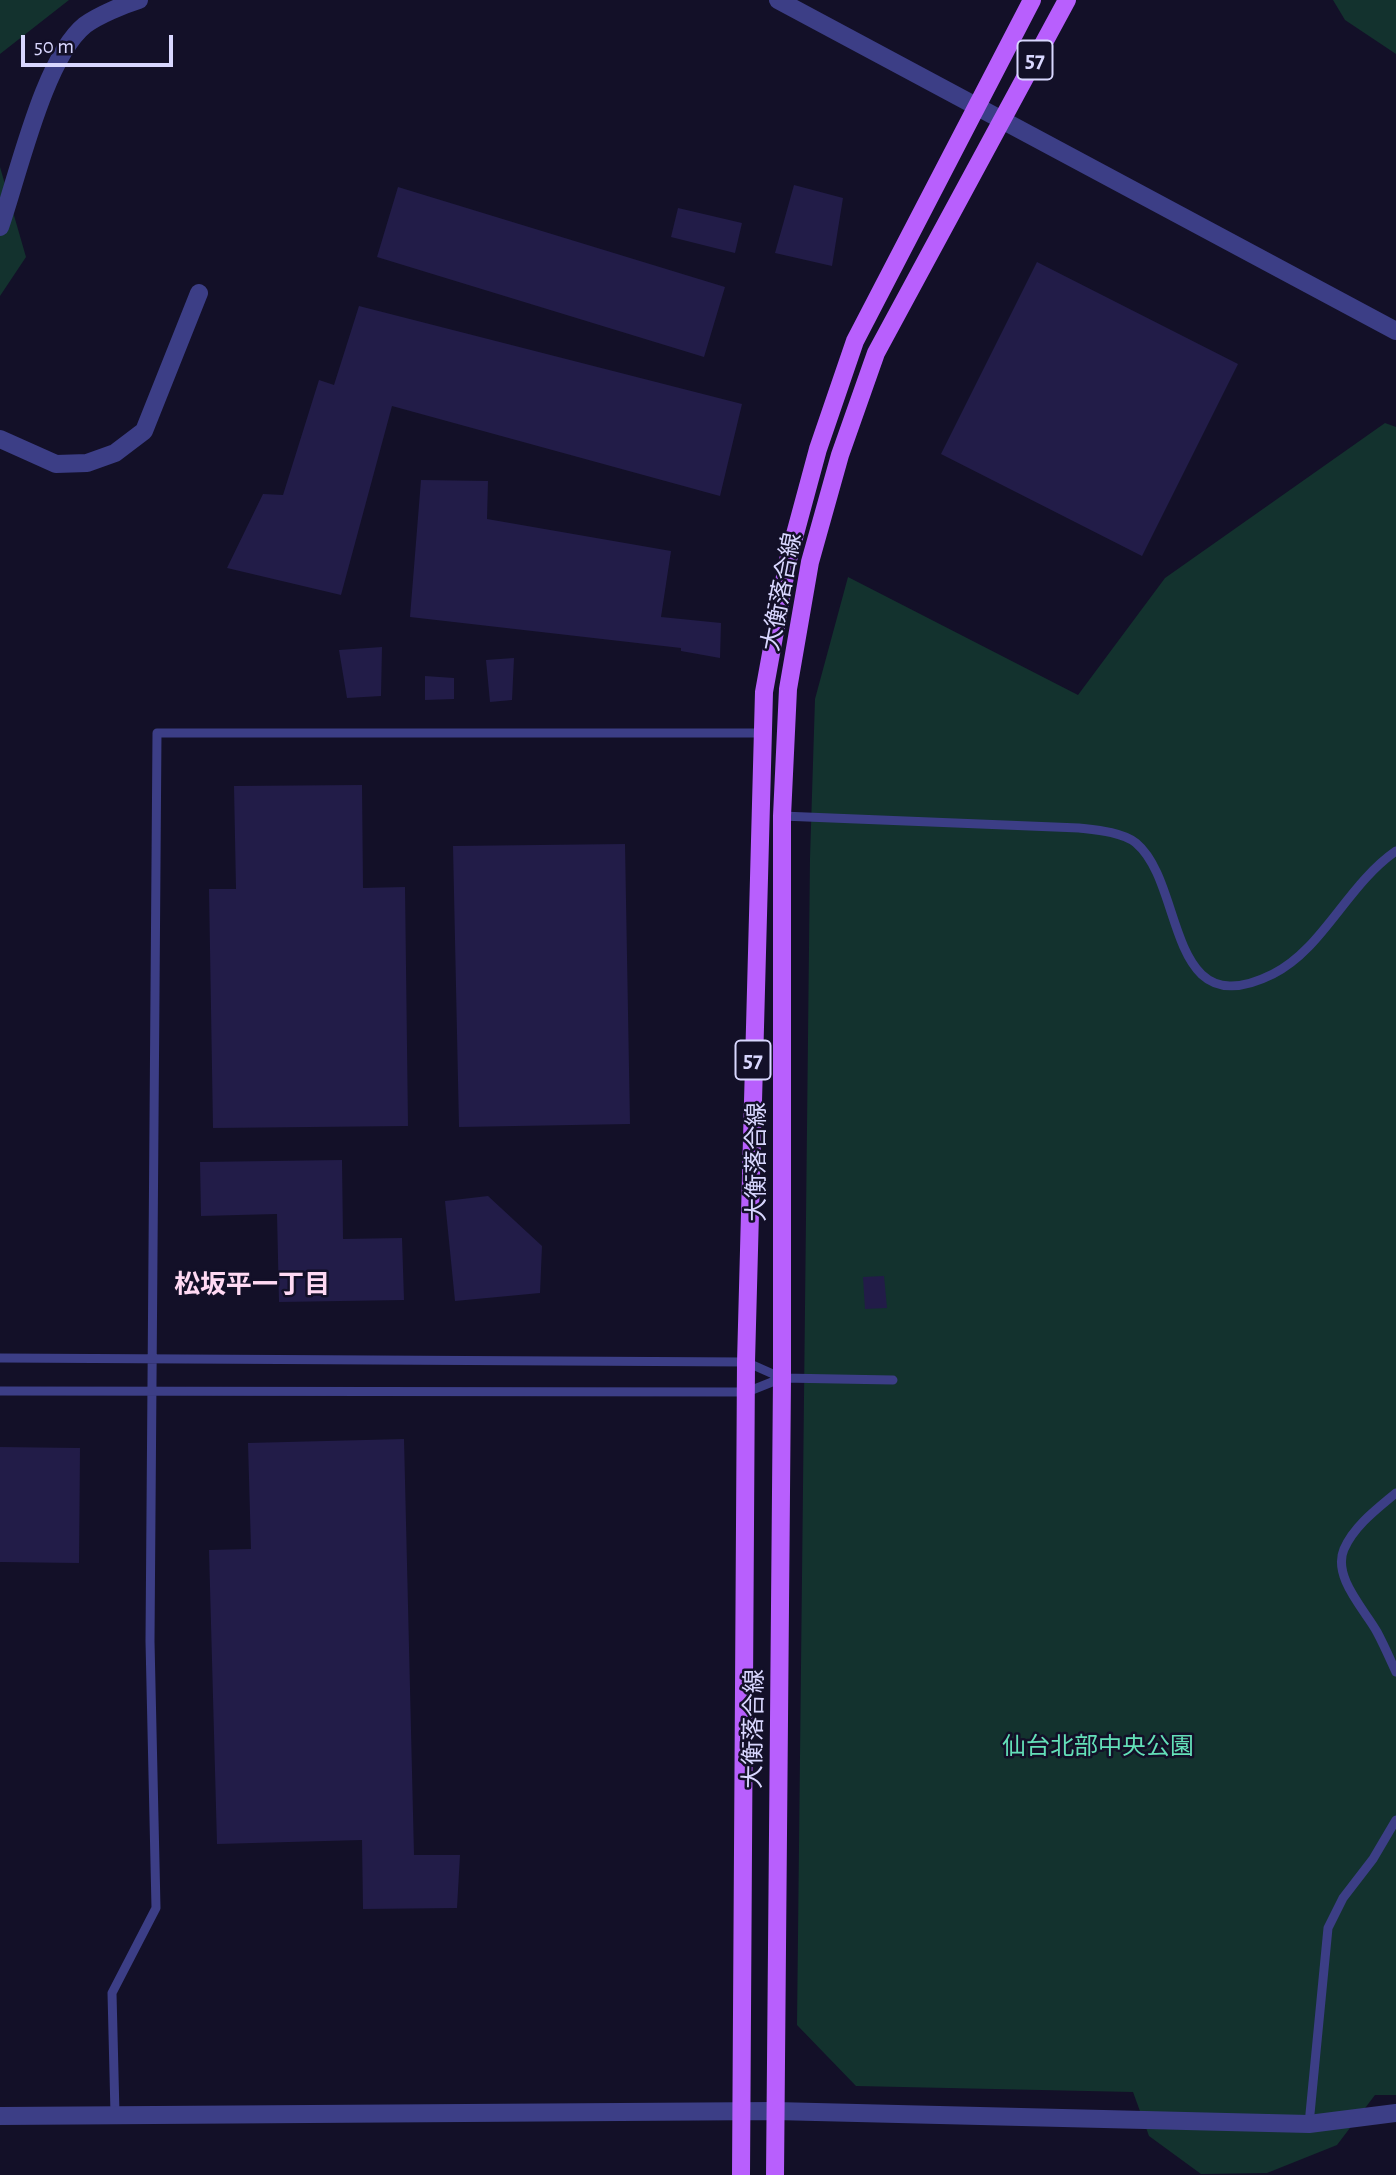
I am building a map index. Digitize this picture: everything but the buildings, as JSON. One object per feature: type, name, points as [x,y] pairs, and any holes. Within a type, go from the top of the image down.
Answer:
[{"type":"main road","name":"大衡落合線","points":[[741,2175],[746,1362],[764,692],[788,560],[818,449],[855,341],[1032,0]]},
{"type":"main road","name":"大衡落合線","points":[[775,2175],[782,1378],[782,816],[788,689],[810,562],[840,455],[876,353],[1067,0]]},
{"type":"street","points":[[0,227],[45,92],[63,55],[85,26],[139,0]]},
{"type":"street","points":[[779,0],[1396,331]]},
{"type":"street","points":[[0,439],[56,464],[87,463],[115,453],[144,431],[199,293]]},
{"type":"street","points":[[0,2116],[775,2110],[1309,2124],[1396,2113]]},
{"type":"lane","points":[[115,2114],[112,1993],[156,1908],[150,1641],[157,733],[762,733]]},
{"type":"lane","points":[[782,816],[1079,828],[1105,832],[1135,842],[1157,878],[1184,952],[1196,970],[1216,984],[1238,986],[1265,978],[1287,967],[1304,953],[1367,872],[1396,851]]},
{"type":"lane","points":[[0,1358],[746,1362],[782,1378]]},
{"type":"lane","points":[[0,1391],[747,1392],[782,1378],[893,1380]]},
{"type":"lane","points":[[1396,1493],[1354,1531],[1342,1559],[1348,1586],[1377,1632],[1396,1672]]},
{"type":"lane","points":[[1309,2124],[1328,1928],[1343,1898],[1373,1859],[1396,1820]]},
{"type":"green space","points":[[0,0],[69,0],[0,54]]},
{"type":"green space","points":[[1333,0],[1396,0],[1396,54],[1345,20]]},
{"type":"green space","points":[[0,167],[26,257],[0,296]]},
{"type":"green space","name":"仙台北部中央公園","points":[[1385,423],[1396,427],[1396,2095],[1375,2095],[1337,2145],[1267,2173],[1201,2174],[1149,2136],[1133,2092],[856,2086],[797,2025],[810,858],[815,699],[848,577],[1078,695],[1165,578]]},
{"type":"district","name":"松坂平一丁目","points":[[252,1285]]}]
